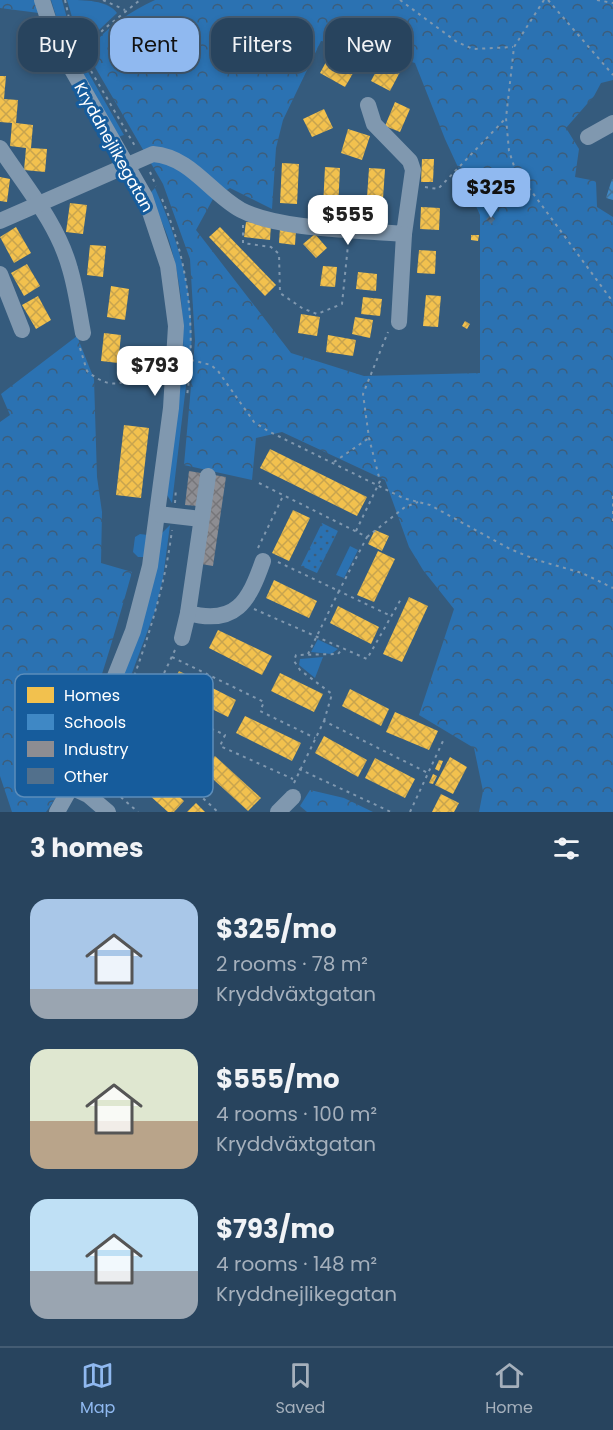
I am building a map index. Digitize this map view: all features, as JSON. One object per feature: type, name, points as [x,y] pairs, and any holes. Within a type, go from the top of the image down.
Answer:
[{"type":"street","name":"Kryddnejlikegatan","points":[[42,0],[55,40],[135,162],[168,266],[183,360],[166,515],[133,631],[116,674]]},
{"type":"street","points":[[368,105],[374,124],[410,161],[413,170],[404,234],[399,322]]},
{"type":"street","points":[[588,137],[613,123]]},
{"type":"street","points":[[0,148],[39,204],[70,268],[83,333]]},
{"type":"street","points":[[0,221],[153,154],[175,159],[242,210],[272,220],[404,234]]},
{"type":"street","points":[[0,274],[22,330]]},
{"type":"street","points":[[182,638],[188,613],[208,476]]},
{"type":"street","points":[[166,515],[201,519]]},
{"type":"street","points":[[188,613],[206,618],[227,615],[243,604],[253,590],[263,561]]},
{"type":"street","points":[[278,812],[293,796]]},
{"type":"street","name":"Kryddnejlikegatan","points":[[57,812],[66,797]]},
{"type":"street","points":[[90,797],[108,812]]},
{"type":"path","points":[[65,0],[73,36],[80,53],[140,0]]},
{"type":"path","points":[[103,0],[125,11]]},
{"type":"path","points":[[400,0],[457,42],[473,49],[514,47]]},
{"type":"path","points":[[613,75],[546,0],[514,47],[506,118],[509,152],[515,169],[613,302]]},
{"type":"path","points":[[597,0],[613,3]]},
{"type":"path","points":[[90,72],[135,162],[167,210],[187,277],[192,329],[183,360],[187,397]]},
{"type":"path","points":[[412,186],[438,189],[506,118]]},
{"type":"path","points":[[242,210],[243,243],[271,247],[279,254],[280,293],[302,308],[317,314],[342,304],[350,228]]},
{"type":"path","points":[[356,531],[381,481],[369,438],[363,394],[388,330],[399,322]]},
{"type":"path","points":[[83,333],[80,348],[87,371],[105,382],[124,383],[158,362],[183,360],[211,365],[218,371],[254,422],[380,486],[430,505],[510,549],[537,560],[582,573],[613,588]]},
{"type":"path","points":[[334,462],[369,438]]},
{"type":"path","points":[[135,674],[147,643],[168,562],[166,515],[177,483]]},
{"type":"path","points":[[259,483],[368,537]]},
{"type":"path","points":[[283,495],[258,548],[263,561],[277,561],[391,616]]},
{"type":"path","points":[[613,496],[613,521]]},
{"type":"path","points":[[308,654],[368,537],[405,507],[418,502]]},
{"type":"path","points":[[243,604],[367,659],[401,599]]},
{"type":"path","points":[[163,674],[182,638]]},
{"type":"path","points":[[293,796],[294,779],[324,721],[332,694],[300,670],[294,661],[296,655],[338,654],[343,648]]},
{"type":"path","points":[[171,657],[206,674]]},
{"type":"path","points":[[213,677],[264,702],[260,711],[315,738]]},
{"type":"path","points":[[324,721],[428,773]]},
{"type":"path","points":[[213,729],[225,735],[220,746],[294,779]]},
{"type":"path","points":[[410,812],[443,741]]},
{"type":"path","points":[[299,769],[391,812]]},
{"type":"path","points":[[121,797],[138,812]]},
{"type":"path","points":[[202,797],[218,812]]},
{"type":"green space","points":[[0,0],[35,0],[39,13],[0,8]]},
{"type":"green space","points":[[51,0],[62,0],[67,18],[57,18]]},
{"type":"green space","points":[[67,0],[102,3],[117,13],[98,31],[98,18],[72,18]]},
{"type":"green space","points":[[155,0],[613,0],[613,80],[601,83],[594,96],[566,128],[579,149],[575,177],[596,181],[597,207],[613,217],[613,812],[479,812],[483,791],[474,748],[419,715],[454,609],[423,570],[409,547],[385,480],[282,432],[256,438],[252,480],[184,465],[195,341],[190,259],[163,184],[98,72],[98,40],[110,28],[110,72],[199,72],[199,18],[124,18]],"holes":[[[211,18],[313,18],[313,58],[321,41],[325,42],[325,18],[412,18],[412,62],[415,63],[445,139],[480,215],[480,373],[364,376],[291,353],[196,230],[213,199],[230,188],[272,209],[276,148],[283,120],[306,72],[211,72]]]},
{"type":"green space","points":[[81,72],[88,72],[124,135],[118,137]]},
{"type":"green space","points":[[155,188],[174,236],[187,285],[191,319],[189,356],[183,356],[179,286],[170,244],[151,192]]},
{"type":"green space","points":[[77,336],[94,379],[97,477],[102,512],[101,563],[132,572],[102,674],[15,674],[15,797],[56,797],[46,812],[12,812],[0,776],[0,422],[10,415],[1,394]]},
{"type":"green space","points":[[189,362],[172,503],[167,495],[182,363]]},
{"type":"green space","points":[[322,523],[338,531],[317,573],[301,566]]},
{"type":"green space","points":[[170,525],[163,578],[155,611],[132,674],[115,674],[162,533]]},
{"type":"green space","points":[[140,534],[148,535],[145,557],[138,557],[133,552],[135,537]]},
{"type":"green space","points":[[350,546],[358,550],[344,578],[336,575]]},
{"type":"green space","points":[[318,639],[338,649],[331,654],[311,652]]},
{"type":"green space","points":[[323,657],[315,678],[299,665],[300,659]]},
{"type":"green space","points":[[310,790],[344,798],[373,812],[307,812],[300,806]]},
{"type":"building: Homes","points":[[325,64],[325,72],[354,72],[345,87],[320,73]]},
{"type":"building: Homes","points":[[376,72],[400,72],[390,91],[371,81]]},
{"type":"building: Homes","points":[[0,76],[6,76],[4,99],[18,100],[16,123],[33,125],[31,148],[47,149],[45,172],[24,170],[26,148],[10,146],[12,123],[0,122]]},
{"type":"building: Homes","points":[[395,102],[410,109],[400,132],[385,126]]},
{"type":"building: Homes","points":[[324,109],[333,128],[312,137],[303,119]]},
{"type":"building: Homes","points":[[348,129],[370,136],[362,160],[341,153]]},
{"type":"building: Homes","points":[[422,159],[434,159],[433,182],[421,182]]},
{"type":"building: Homes","points":[[282,163],[299,164],[297,204],[280,203]]},
{"type":"building: Homes","points":[[325,167],[340,168],[338,208],[323,207]]},
{"type":"building: Homes","points":[[369,168],[385,169],[382,213],[366,212]]},
{"type":"building: Homes","points":[[0,177],[10,179],[7,202],[0,201]]},
{"type":"building: Homes","points":[[70,203],[87,205],[83,234],[66,232]]},
{"type":"building: Homes","points":[[421,207],[440,208],[439,230],[420,229]]},
{"type":"building: Homes","points":[[246,222],[271,224],[270,240],[244,237]]},
{"type":"building: Homes","points":[[16,227],[31,253],[14,263],[0,237]]},
{"type":"building: Homes","points":[[220,227],[276,285],[265,296],[209,237]]},
{"type":"building: Homes","points":[[280,228],[296,230],[295,245],[279,243]]},
{"type":"building: Homes","points":[[315,234],[327,248],[316,258],[303,244]]},
{"type":"building: Homes","points":[[471,235],[479,235],[478,241],[471,240]]},
{"type":"building: Homes","points":[[90,245],[106,246],[103,277],[87,275]]},
{"type":"building: Homes","points":[[419,250],[436,251],[435,274],[417,273]]},
{"type":"building: Homes","points":[[27,264],[40,286],[24,296],[11,273]]},
{"type":"building: Homes","points":[[323,266],[337,267],[335,287],[320,286]]},
{"type":"building: Homes","points":[[358,272],[377,274],[376,291],[356,289]]},
{"type":"building: Homes","points":[[111,286],[129,289],[125,320],[107,317]]},
{"type":"building: Homes","points":[[426,295],[441,296],[438,327],[423,326]]},
{"type":"building: Homes","points":[[38,296],[51,320],[36,329],[22,305]]},
{"type":"building: Homes","points":[[363,297],[382,299],[380,316],[361,314]]},
{"type":"building: Homes","points":[[301,314],[320,317],[317,336],[298,333]]},
{"type":"building: Homes","points":[[355,317],[373,320],[370,338],[352,334]]},
{"type":"building: Homes","points":[[465,321],[470,324],[467,329],[462,326]]},
{"type":"building: Homes","points":[[104,333],[121,335],[118,363],[101,361]]},
{"type":"building: Homes","points":[[328,335],[356,340],[353,356],[326,352]]},
{"type":"building: Homes","points":[[124,425],[149,428],[141,498],[116,495]]},
{"type":"building: Homes","points":[[270,449],[367,497],[357,516],[260,468]]},
{"type":"building: Homes","points":[[293,510],[310,518],[289,561],[272,553]]},
{"type":"building: Homes","points":[[375,530],[389,536],[382,551],[368,544]]},
{"type":"building: Homes","points":[[378,551],[395,559],[374,602],[357,595]]},
{"type":"building: Homes","points":[[274,580],[317,601],[309,618],[266,598]]},
{"type":"building: Homes","points":[[409,597],[428,606],[402,662],[383,654]]},
{"type":"building: Homes","points":[[338,606],[379,627],[371,644],[330,623]]},
{"type":"building: Homes","points":[[218,630],[272,656],[262,675],[209,648]]},
{"type":"building: Homes","points":[[280,673],[323,694],[314,712],[271,691]]},
{"type":"building: Homes","points":[[213,688],[236,700],[228,717],[213,710]]},
{"type":"building: Homes","points":[[350,689],[389,709],[381,726],[342,706]]},
{"type":"building: Homes","points":[[395,712],[438,731],[429,750],[386,732]]},
{"type":"building: Homes","points":[[245,716],[301,743],[292,761],[236,733]]},
{"type":"building: Homes","points":[[324,736],[367,760],[358,777],[315,753]]},
{"type":"building: Homes","points":[[215,756],[261,798],[248,811],[213,779]]},
{"type":"building: Homes","points":[[450,757],[467,767],[453,794],[435,785]]},
{"type":"building: Homes","points":[[375,758],[415,779],[405,798],[365,778]]},
{"type":"building: Homes","points":[[439,760],[443,761],[439,771],[435,769]]},
{"type":"building: Homes","points":[[433,774],[437,776],[433,784],[429,783]]},
{"type":"building: Homes","points":[[441,794],[459,803],[454,812],[432,812]]},
{"type":"building: Homes","points":[[151,797],[180,797],[184,801],[174,812],[168,812]]},
{"type":"building: Homes","points":[[196,803],[205,812],[187,812]]},
{"type":"building: Schools","points":[[613,179],[613,200],[606,198]]},
{"type":"building: Industry","points":[[189,471],[201,473],[197,506],[185,505]]},
{"type":"building: Industry","points":[[214,475],[226,477],[213,566],[201,564]]},
{"type":"building: Other","points":[[491,215],[495,219],[491,224],[486,219]]}]
